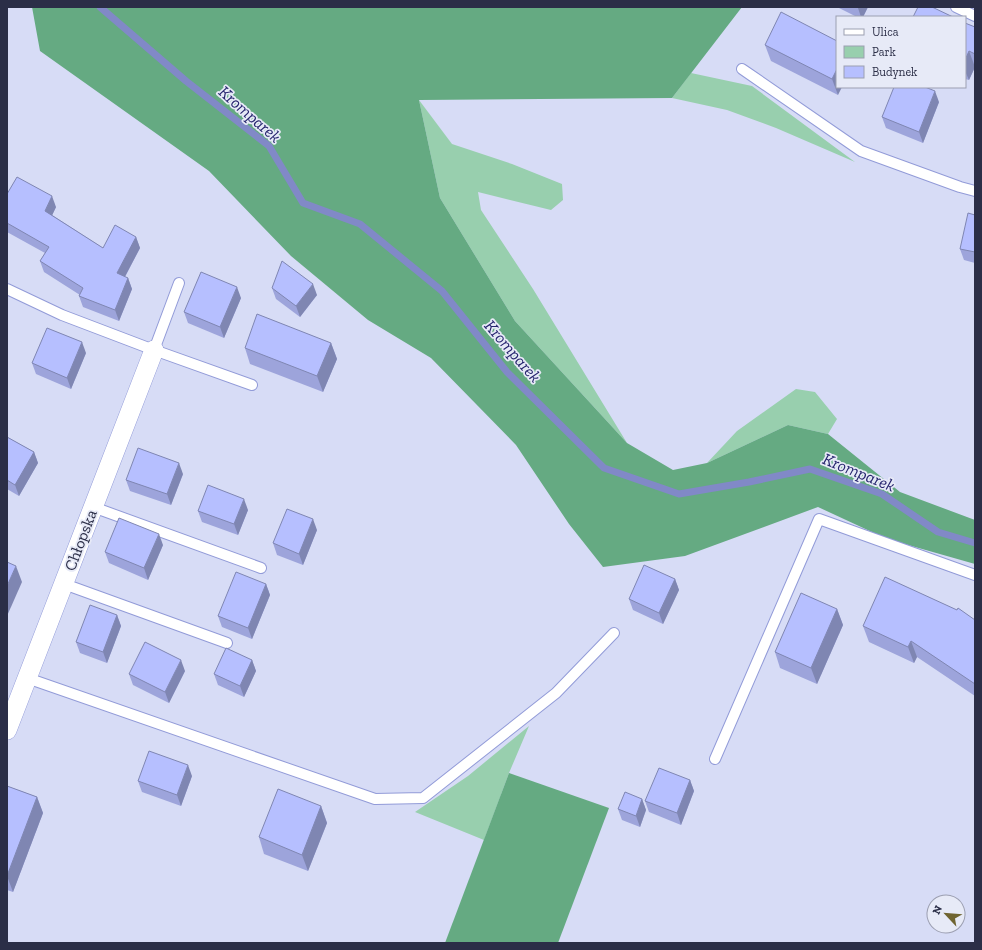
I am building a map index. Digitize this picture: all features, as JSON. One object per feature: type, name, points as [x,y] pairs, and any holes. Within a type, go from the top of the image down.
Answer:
[{"type":"street","name":"Chłopska","points":[[9,718],[27,678],[154,350]]},
{"type":"lane","points":[[956,7],[975,16]]},
{"type":"lane","points":[[742,69],[861,151],[975,191]]},
{"type":"lane","points":[[154,350],[179,283]]},
{"type":"lane","points":[[7,289],[62,315],[252,385]]},
{"type":"lane","points":[[93,507],[261,568]]},
{"type":"lane","points":[[715,759],[819,519],[975,575]]},
{"type":"lane","points":[[64,584],[227,643]]},
{"type":"lane","points":[[27,678],[375,799],[423,798],[556,693],[614,634]]},
{"type":"green space","points":[[32,7],[742,7],[672,98],[419,100],[440,198],[515,321],[627,443],[673,470],[707,463],[788,425],[828,434],[900,492],[975,520],[975,564],[887,539],[818,507],[685,556],[603,567],[569,524],[516,445],[431,358],[368,320],[291,256],[209,171],[40,51]]},
{"type":"green space","points":[[691,73],[752,86],[855,162],[776,128],[727,110],[672,98]]},
{"type":"green space","points":[[419,100],[452,144],[512,164],[562,184],[563,200],[551,210],[478,192],[481,210],[533,289],[627,443],[515,321],[440,198]]},
{"type":"green space","points":[[796,389],[815,392],[837,419],[828,434],[788,425],[707,463],[737,431]]},
{"type":"green space","points":[[529,726],[509,773],[484,840],[415,812],[468,776]]},
{"type":"green space","points":[[509,773],[609,808],[558,943],[445,943]]},
{"type":"building","points":[[918,7],[932,7],[951,16],[914,16]]},
{"type":"building","points":[[781,12],[836,40],[836,71],[832,79],[765,45]]},
{"type":"building","points":[[966,23],[975,27],[975,54],[969,51],[966,58]]},
{"type":"building","points":[[894,88],[928,88],[935,91],[919,132],[882,117]]},
{"type":"building","points":[[17,177],[52,196],[45,211],[103,248],[115,225],[136,237],[117,273],[128,278],[115,310],[79,296],[83,288],[40,261],[49,247],[7,223],[7,194]]},
{"type":"building","points":[[968,213],[975,215],[975,252],[960,249]]},
{"type":"building","points":[[282,261],[313,284],[296,306],[272,288]]},
{"type":"building","points":[[201,272],[237,287],[220,327],[184,312]]},
{"type":"building","points":[[257,314],[331,343],[317,376],[245,348]]},
{"type":"building","points":[[47,328],[82,342],[67,378],[32,363]]},
{"type":"building","points":[[7,437],[34,452],[15,485],[7,480]]},
{"type":"building","points":[[138,448],[179,463],[167,494],[126,480]]},
{"type":"building","points":[[208,485],[244,499],[234,524],[198,511]]},
{"type":"building","points":[[287,509],[313,519],[299,554],[273,543]]},
{"type":"building","points":[[119,518],[159,534],[144,568],[105,552]]},
{"type":"building","points":[[7,562],[16,566],[7,586]]},
{"type":"building","points":[[644,565],[675,579],[659,613],[629,599]]},
{"type":"building","points":[[236,572],[266,584],[248,628],[218,616]]},
{"type":"building","points":[[885,577],[957,610],[958,608],[975,620],[975,684],[911,641],[908,647],[863,626]]},
{"type":"building","points":[[801,593],[837,609],[811,668],[775,652]]},
{"type":"building","points":[[90,605],[117,615],[103,652],[76,642]]},
{"type":"building","points":[[145,642],[181,660],[165,692],[129,674]]},
{"type":"building","points":[[226,648],[252,660],[240,686],[214,674]]},
{"type":"building","points":[[149,751],[188,765],[177,795],[138,781]]},
{"type":"building","points":[[659,768],[690,780],[677,813],[645,801]]},
{"type":"building","points":[[7,786],[37,797],[7,876]]},
{"type":"building","points":[[278,789],[321,806],[302,855],[259,837]]},
{"type":"building","points":[[625,792],[642,799],[636,816],[618,809]]},
{"type":"waterway","name":"Kromparek","points":[[100,7],[186,81],[269,146],[303,203],[360,224],[442,291],[507,372],[604,468],[679,494],[749,482],[810,469],[882,494],[938,532],[975,543]]}]
